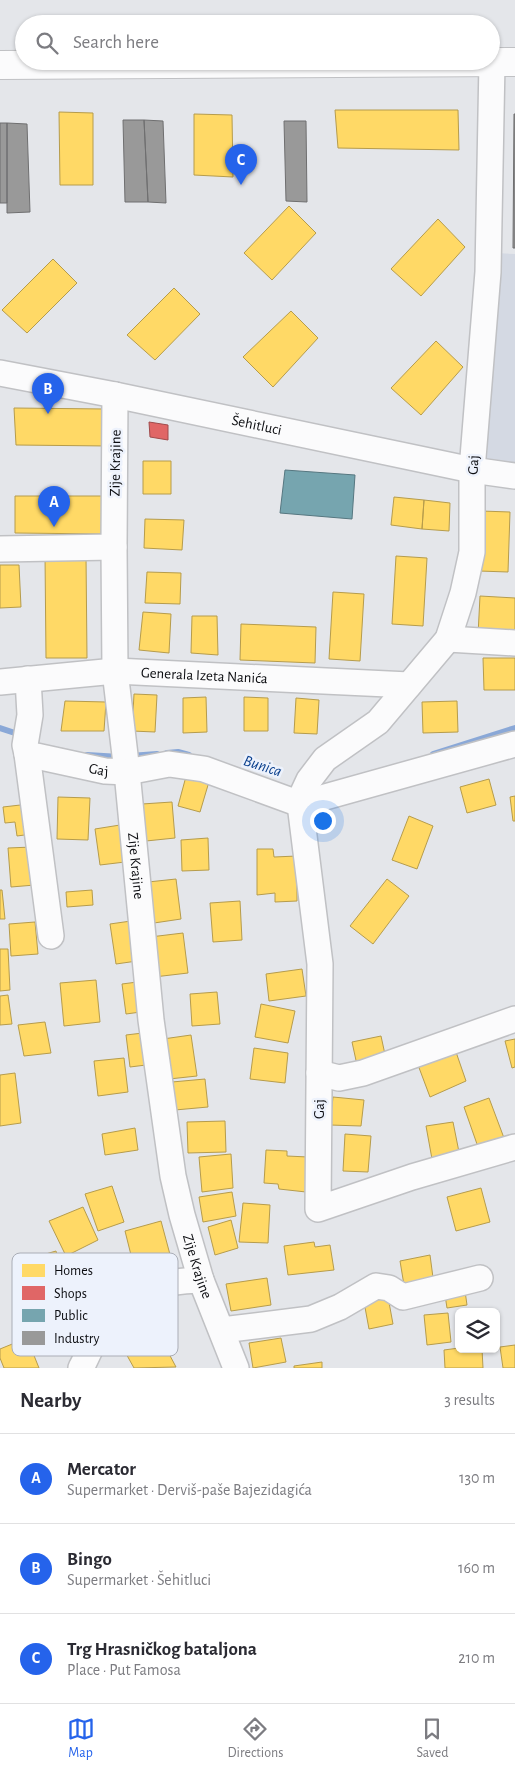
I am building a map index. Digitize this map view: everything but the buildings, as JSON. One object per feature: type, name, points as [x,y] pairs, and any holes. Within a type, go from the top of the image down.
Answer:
[{"type":"main road","points":[[0,66],[15,66]]},
{"type":"street","name":"Gaj","points":[[504,62],[472,470],[472,552],[463,593],[448,639],[378,722],[326,759],[304,793],[308,861],[320,964],[318,1209],[412,1177],[515,1147]]},
{"type":"street","name":"Šehitluci","points":[[0,372],[472,470],[515,476]]},
{"type":"street","name":"Zije Krajine","points":[[115,395],[115,671],[126,760],[151,1020],[173,1176],[182,1215],[201,1280],[236,1368]]},
{"type":"street","points":[[0,549],[114,547]]},
{"type":"street","points":[[448,639],[515,643]]},
{"type":"street","name":"Generala Izeta Nanića","points":[[0,682],[115,671],[408,685]]},
{"type":"street","points":[[28,679],[27,741],[51,936]]},
{"type":"street","name":"Gaj","points":[[27,741],[105,771],[126,760],[169,764],[304,793]]},
{"type":"street","points":[[304,793],[515,744]]},
{"type":"street","points":[[320,1073],[339,1078],[363,1073],[515,1019]]},
{"type":"street","points":[[222,1330],[311,1320],[340,1307],[376,1286],[389,1288],[403,1297],[480,1278]]},
{"type":"street","points":[[178,1280],[201,1280]]},
{"type":"street","points":[[81,1368],[87,1356]]},
{"type":"shaded area","points":[[496,253],[515,254],[515,464],[487,460]]},
{"type":"waterway","name":"Bunica","points":[[0,728],[21,735]]},
{"type":"waterway","name":"Bunica","points":[[433,754],[515,728]]},
{"type":"waterway","name":"Bunica","points":[[167,753],[178,752],[189,755]]},
{"type":"waterway","name":"Bunica","points":[[130,756],[157,754]]},
{"type":"waterway","name":"Bunica","points":[[87,755],[120,757]]},
{"type":"place","name":"Trg Hrasničkog bataljona","points":[[241,185]]},
{"type":"place","name":"Bingo","points":[[48,414]]},
{"type":"place","name":"Mercator","points":[[54,527]]}]
